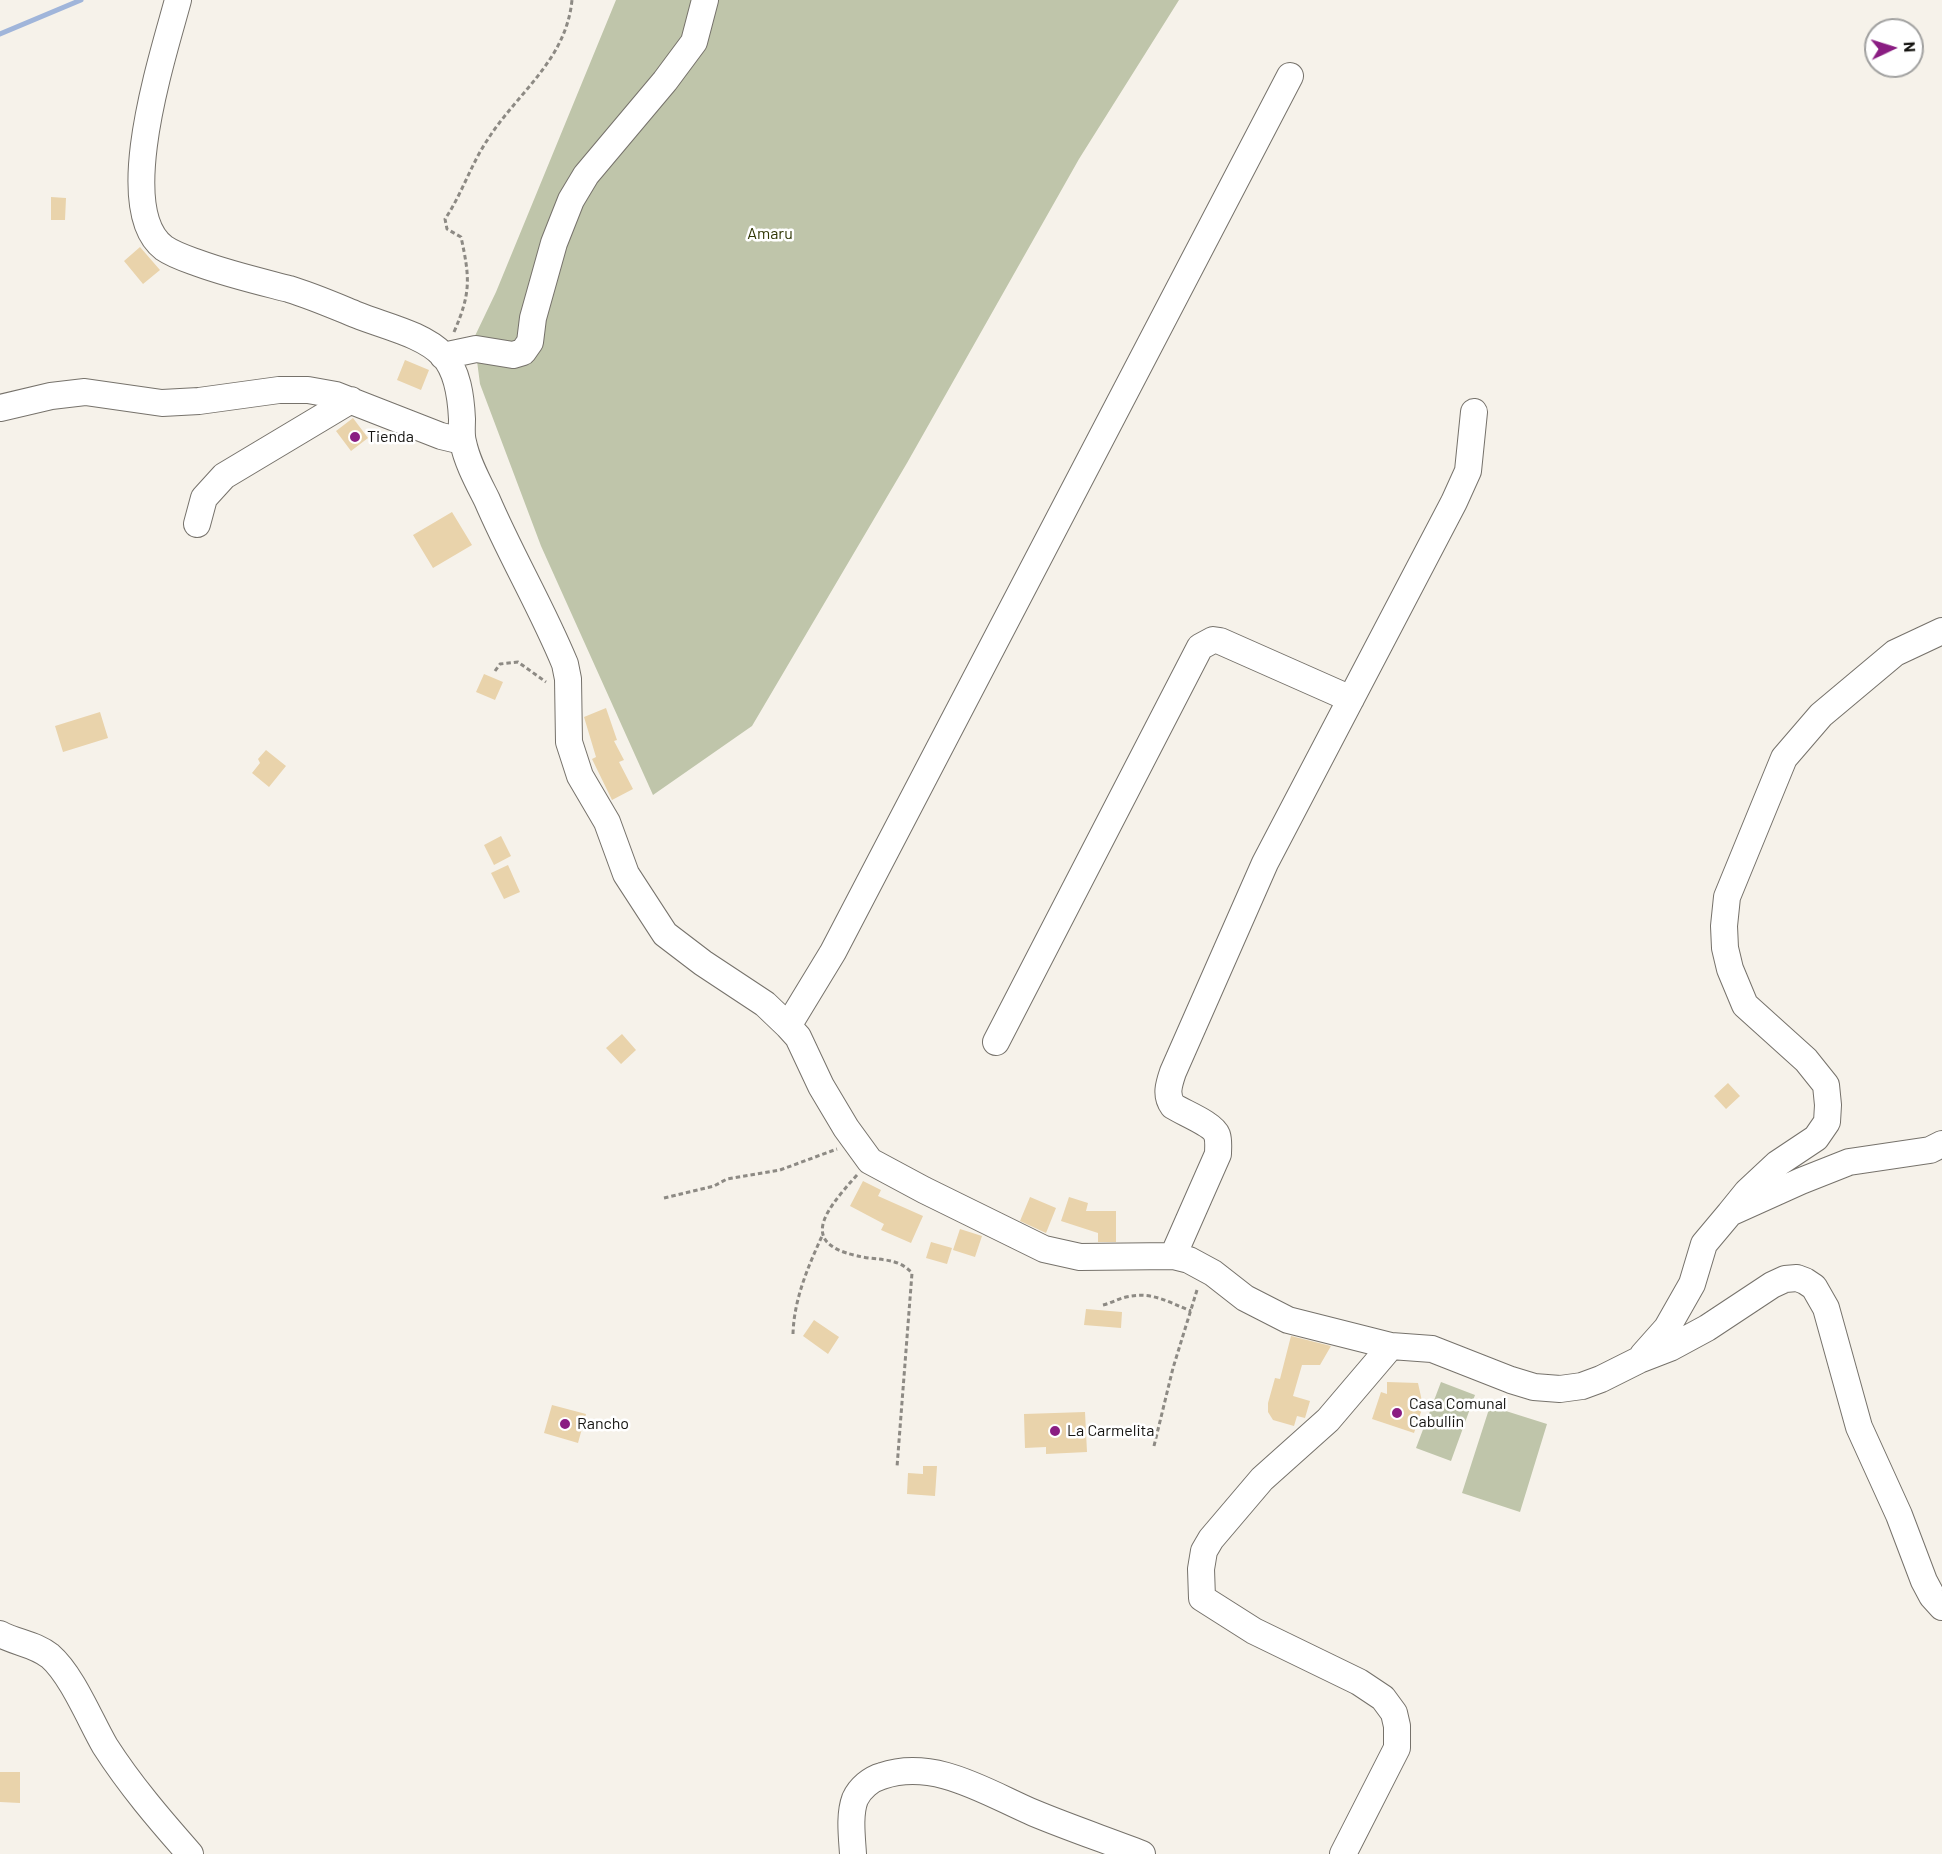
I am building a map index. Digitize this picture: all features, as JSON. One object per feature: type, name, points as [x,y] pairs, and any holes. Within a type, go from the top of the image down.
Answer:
[{"type":"street","points":[[178,0],[159,67],[145,135],[142,211],[153,237],[164,248],[182,257],[234,276],[292,290],[322,301],[426,341],[444,356],[453,370],[459,389],[462,441],[501,534],[565,664],[568,679],[569,742],[580,776],[607,822],[626,874],[665,934],[703,963],[765,1004],[798,1037],[821,1086],[863,1152],[924,1190],[1044,1250],[1080,1257],[1173,1256],[1189,1260],[1213,1273],[1245,1298],[1288,1320],[1391,1346],[1432,1349],[1534,1387],[1560,1389],[1592,1382],[1670,1348],[1707,1328],[1772,1285],[1785,1279],[1797,1278],[1814,1287],[1826,1308],[1859,1427],[1899,1515],[1924,1581],[1932,1596],[1942,1607]]},
{"type":"street","points":[[444,356],[476,349],[513,355],[523,352],[530,342],[532,318],[554,243],[571,200],[586,175],[665,81],[694,42],[701,8],[705,0]]},
{"type":"street","points":[[788,1026],[833,952],[1290,76]]},
{"type":"street","points":[[0,408],[51,396],[85,392],[162,403],[199,401],[279,390],[308,390],[336,395],[441,436],[462,441]]},
{"type":"street","points":[[197,524],[204,498],[224,476],[351,400]]},
{"type":"street","points":[[1173,1256],[1218,1154],[1218,1142],[1217,1134],[1212,1128],[1173,1106],[1168,1088],[1173,1072],[1266,863],[1454,502],[1468,471],[1474,412]]},
{"type":"street","points":[[1639,1360],[1667,1328],[1692,1284],[1704,1244],[1747,1192],[1777,1164],[1816,1138],[1827,1122],[1826,1084],[1806,1060],[1745,1005],[1730,969],[1725,948],[1724,926],[1727,897],[1784,758],[1821,715],[1895,654],[1942,631]]},
{"type":"street","points":[[996,1042],[1200,646],[1213,640],[1220,640],[1351,699]]},
{"type":"street","points":[[1730,1213],[1849,1162],[1930,1150],[1942,1144]]},
{"type":"street","points":[[1343,1854],[1397,1748],[1394,1713],[1383,1698],[1359,1682],[1254,1631],[1213,1607],[1202,1598],[1201,1569],[1204,1551],[1240,1504],[1262,1479],[1328,1420],[1391,1346]]},
{"type":"street","points":[[0,1634],[11,1640],[35,1646],[52,1658],[67,1678],[105,1746],[141,1797],[190,1854]]},
{"type":"street","points":[[853,1854],[852,1813],[855,1799],[861,1790],[874,1779],[897,1770],[938,1774],[978,1786],[1033,1812],[1142,1854]]},
{"type":"path","points":[[444,356],[464,308],[469,288],[468,269],[461,237],[447,229],[445,219],[457,201],[488,138],[558,49],[570,17],[572,0]]},
{"type":"path","points":[[495,671],[500,664],[518,662],[567,698]]},
{"type":"path","points":[[664,1198],[714,1186],[727,1179],[863,1152]]},
{"type":"path","points":[[793,1334],[794,1316],[806,1273],[822,1236],[822,1228],[829,1209],[863,1152]]},
{"type":"path","points":[[822,1236],[830,1246],[853,1254],[891,1260],[905,1265],[912,1273],[897,1467]]},
{"type":"path","points":[[1154,1446],[1173,1368],[1204,1268]]},
{"type":"path","points":[[1103,1305],[1142,1294],[1155,1296],[1191,1311]]},
{"type":"green space","name":"Amaru","points":[[616,0],[1179,0],[1079,159],[907,463],[752,726],[653,795],[541,546],[480,384],[474,338],[496,292]]},
{"type":"green space","points":[[1441,1382],[1475,1395],[1451,1461],[1416,1448]]},
{"type":"green space","points":[[1490,1406],[1547,1424],[1520,1512],[1462,1493]]},
{"type":"building","points":[[51,197],[66,198],[65,220],[51,220]]},
{"type":"building","points":[[140,247],[160,270],[143,284],[124,261]]},
{"type":"building","points":[[405,360],[429,370],[421,390],[397,380]]},
{"type":"building","points":[[353,418],[368,438],[351,451],[336,431]]},
{"type":"building","points":[[452,512],[472,545],[433,568],[413,535]]},
{"type":"building","points":[[484,674],[503,682],[495,700],[476,692]]},
{"type":"building","points":[[606,708],[617,740],[614,741],[624,760],[619,762],[633,789],[612,800],[592,759],[596,757],[584,717]]},
{"type":"building","points":[[100,712],[108,738],[63,752],[55,726]]},
{"type":"building","points":[[266,750],[286,766],[269,787],[252,773],[260,763],[258,759]]},
{"type":"building","points":[[501,836],[511,856],[494,865],[484,845]]},
{"type":"building","points":[[508,865],[520,892],[504,899],[491,873]]},
{"type":"building","points":[[622,1034],[636,1050],[621,1064],[606,1048]]},
{"type":"building","points":[[1728,1083],[1740,1096],[1726,1109],[1714,1096]]},
{"type":"building","points":[[863,1181],[881,1190],[878,1196],[923,1216],[911,1243],[881,1230],[884,1224],[850,1206]]},
{"type":"building","points":[[1030,1197],[1056,1208],[1046,1233],[1020,1221]]},
{"type":"building","points":[[1069,1197],[1088,1203],[1086,1211],[1116,1211],[1116,1242],[1098,1242],[1098,1233],[1061,1221]]},
{"type":"building","points":[[960,1229],[982,1236],[975,1257],[953,1250]]},
{"type":"building","points":[[931,1242],[952,1248],[947,1264],[926,1258]]},
{"type":"building","points":[[1086,1309],[1122,1312],[1121,1328],[1084,1325]]},
{"type":"building","points":[[814,1320],[839,1337],[828,1354],[803,1336]]},
{"type":"building","points":[[1291,1336],[1331,1346],[1320,1365],[1302,1365],[1293,1396],[1310,1401],[1305,1418],[1297,1416],[1294,1426],[1273,1420],[1268,1412],[1268,1403],[1275,1378],[1280,1379]]},
{"type":"building","name":"Casa Comunal Cabullin","points":[[1387,1382],[1418,1383],[1423,1406],[1414,1433],[1372,1419],[1381,1392],[1387,1394]]},
{"type":"building","name":"Rancho","points":[[552,1405],[586,1414],[578,1443],[544,1433]]},
{"type":"building","name":"La Carmelita","points":[[1085,1412],[1087,1452],[1046,1454],[1046,1447],[1025,1448],[1024,1414]]},
{"type":"building","points":[[923,1466],[937,1466],[935,1496],[907,1494],[908,1473],[923,1474]]},
{"type":"building","points":[[0,1772],[20,1772],[20,1803],[0,1802]]},
{"type":"waterway","points":[[0,34],[81,0]]},
{"type":"place","name":"Tienda","points":[[355,437]]},
{"type":"place","name":"Casa Comunal Cabullin","points":[[1397,1413]]},
{"type":"place","name":"Rancho","points":[[565,1424]]},
{"type":"place","name":"La Carmelita","points":[[1055,1431]]}]
